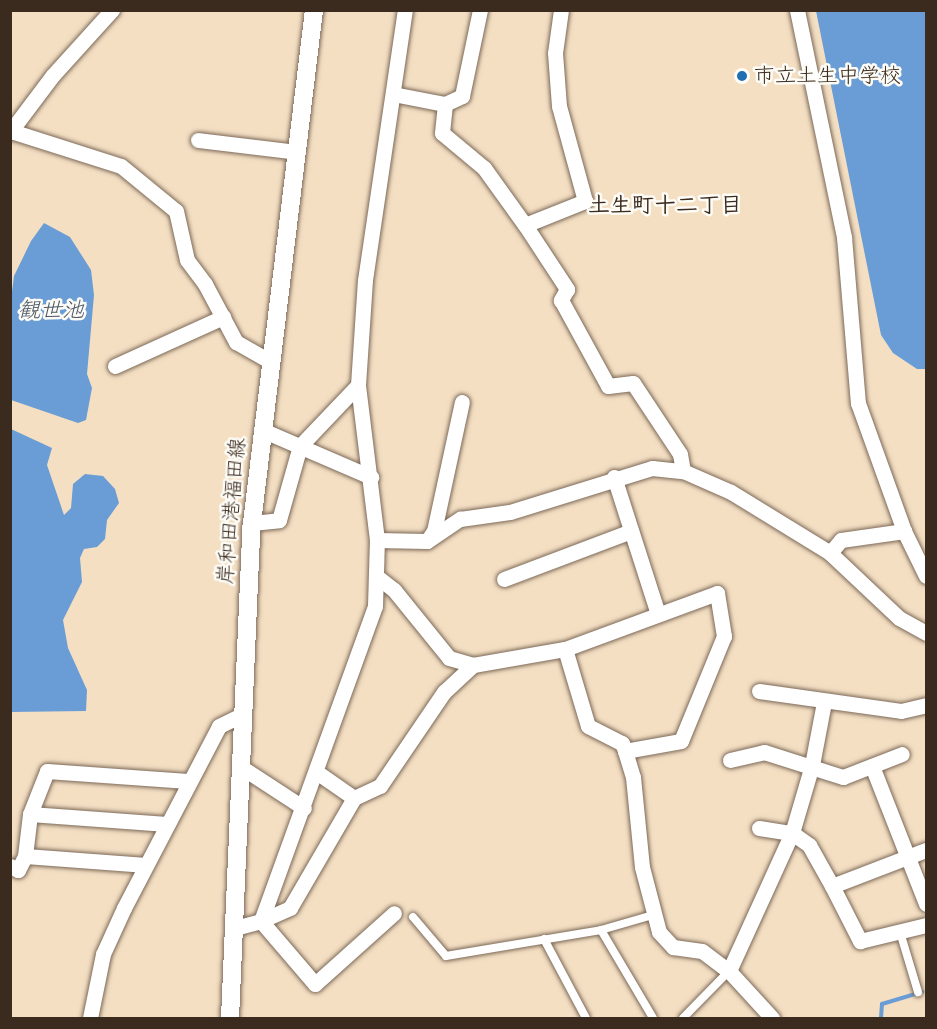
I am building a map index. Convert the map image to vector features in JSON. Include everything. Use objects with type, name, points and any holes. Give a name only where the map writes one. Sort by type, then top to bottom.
[{"type":"street","points":[[112,10],[53,75],[11,132],[121,166],[176,211],[187,260],[236,342],[271,362]]},
{"type":"street","name":"岸和田港福田線","points":[[230,1018],[252,523],[314,10]]},
{"type":"street","points":[[261,921],[286,846],[318,773],[375,606],[376,540],[371,477],[358,385],[365,280],[405,10]]},
{"type":"street","points":[[393,94],[445,104],[462,96],[480,10]]},
{"type":"street","points":[[525,225],[585,201],[559,106],[555,53],[561,10]]},
{"type":"street","points":[[797,10],[844,237],[858,403],[904,531],[924,563]]},
{"type":"street","points":[[445,104],[442,133],[484,168],[525,225],[567,289],[561,300],[608,386],[633,383],[681,454],[683,471]]},
{"type":"street","points":[[208,158],[204,141],[297,152]]},
{"type":"street","points":[[115,366],[223,317]]},
{"type":"street","points":[[252,523],[279,520],[300,446],[358,385]]},
{"type":"street","points":[[427,541],[434,531],[462,402]]},
{"type":"street","points":[[262,430],[371,477]]},
{"type":"street","points":[[376,540],[427,541],[460,519],[510,512],[614,477],[652,468],[683,471],[731,492],[830,554],[899,618],[927,633]]},
{"type":"street","points":[[614,477],[658,614]]},
{"type":"street","points":[[504,579],[631,531]]},
{"type":"street","points":[[830,554],[841,540],[904,531]]},
{"type":"street","points":[[376,576],[394,590],[449,658],[473,665],[565,650],[717,593],[724,636],[681,741],[625,752]]},
{"type":"street","points":[[565,650],[588,726],[622,744],[625,752],[633,777],[642,867],[659,932],[674,947],[702,951],[729,970],[772,1018]]},
{"type":"street","points":[[235,928],[261,921],[290,908],[354,798],[380,786],[444,692],[473,665]]},
{"type":"street","points":[[759,691],[824,702],[901,711],[927,705]]},
{"type":"street","points":[[729,970],[792,833],[812,765],[824,702]]},
{"type":"street","points":[[90,1018],[103,954],[188,781],[219,726],[242,715]]},
{"type":"street","points":[[730,760],[764,752],[812,765],[843,777],[902,754]]},
{"type":"street","points":[[872,766],[910,856],[927,904]]},
{"type":"street","points":[[240,767],[304,808]]},
{"type":"street","points":[[10,866],[18,870],[25,856],[30,814],[47,771],[188,781]]},
{"type":"street","points":[[318,773],[354,798]]},
{"type":"street","points":[[30,814],[167,824]]},
{"type":"street","points":[[759,828],[792,833],[809,845],[860,941],[927,925]]},
{"type":"street","points":[[832,886],[927,850]]},
{"type":"street","points":[[25,856],[146,865]]},
{"type":"street","points":[[261,921],[315,984],[394,914]]},
{"type":"lane","points":[[412,917],[446,956],[601,930],[653,915]]},
{"type":"lane","points":[[601,930],[653,1018]]},
{"type":"lane","points":[[900,932],[918,992]]},
{"type":"lane","points":[[544,939],[586,1018]]},
{"type":"lane","points":[[683,1018],[729,970]]},
{"type":"water","points":[[816,11],[926,11],[926,369],[917,369],[893,353],[881,335]]},
{"type":"water","name":"観世池","points":[[44,223],[70,237],[91,270],[94,295],[87,374],[92,388],[86,420],[78,423],[11,400],[10,307],[14,276],[31,241]]},
{"type":"water","points":[[11,429],[52,448],[47,465],[64,515],[71,508],[73,484],[85,474],[103,476],[115,489],[119,503],[107,520],[105,539],[97,547],[84,549],[80,558],[82,582],[63,620],[68,648],[87,690],[86,711],[11,712]]},
{"type":"waterway","points":[[881,1018],[882,1004],[922,992]]},
{"type":"place","name":"市立土生中学校","points":[[742,76]]},
{"type":"district","name":"土生町十二丁目","points":[[665,206]]}]
